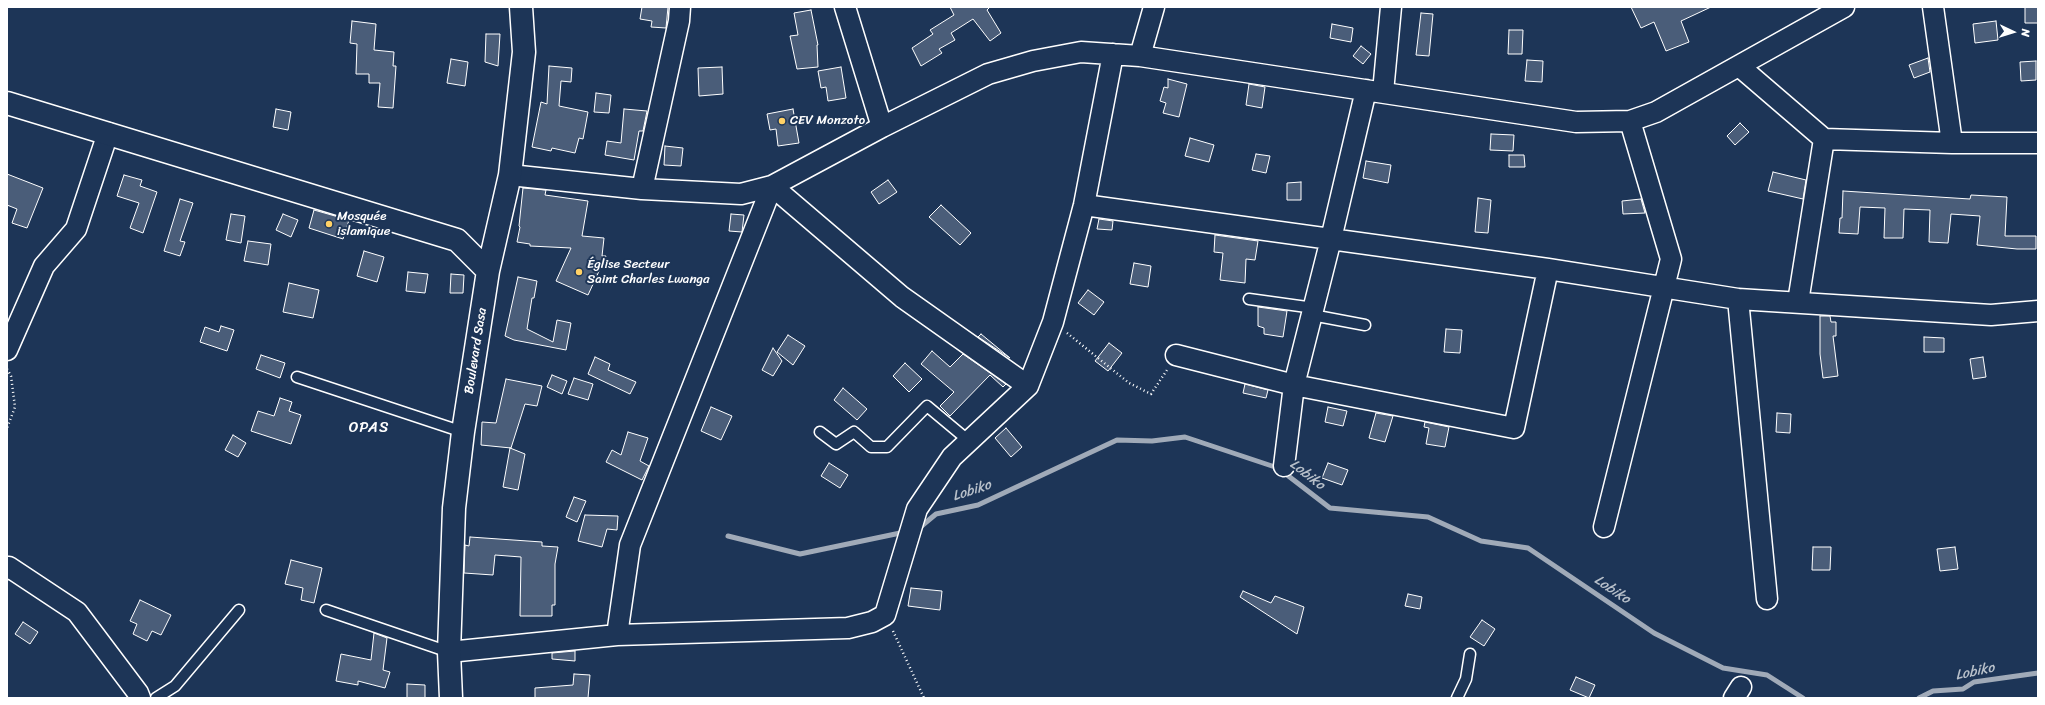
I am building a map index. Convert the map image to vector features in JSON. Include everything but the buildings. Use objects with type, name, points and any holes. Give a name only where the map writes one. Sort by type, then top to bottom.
[{"type":"street","name":"Boulevard Sasa","points":[[451,698],[449,652],[454,508],[463,432],[488,271],[510,175],[524,52],[522,7]]},
{"type":"street","points":[[642,189],[679,21],[680,7]]},
{"type":"street","points":[[845,7],[882,127]]},
{"type":"street","points":[[1140,56],[1154,7]]},
{"type":"street","points":[[1284,466],[1294,385],[1331,239],[1374,91],[1391,7]]},
{"type":"street","points":[[510,175],[642,189],[741,194],[772,186],[882,127],[988,74],[1033,61],[1081,52],[1140,56],[1576,122],[1630,121],[1656,112],[1844,7]]},
{"type":"street","points":[[1933,7],[1952,143]]},
{"type":"street","points":[[449,652],[617,635],[848,628],[872,622],[885,614],[917,509],[952,457],[1028,386],[1053,322],[1084,205],[1113,54]]},
{"type":"street","points":[[1739,66],[1824,139],[1952,143],[2038,143]]},
{"type":"street","points":[[7,103],[457,240],[488,271]]},
{"type":"street","points":[[1604,527],[1671,259],[1630,121]]},
{"type":"street","points":[[7,350],[44,266],[76,229],[108,133]]},
{"type":"street","points":[[1798,302],[1824,139]]},
{"type":"street","points":[[772,186],[902,296],[1028,386]]},
{"type":"street","points":[[617,635],[630,545],[772,186]]},
{"type":"street","points":[[1084,205],[1548,269],[1664,286],[1738,299],[1991,316],[2038,311]]},
{"type":"street","points":[[1176,355],[1294,385],[1514,428],[1548,269]]},
{"type":"street","points":[[1738,299],[1767,599]]},
{"type":"street","points":[[8,567],[77,612],[138,693],[140,698]]},
{"type":"lane","points":[[1249,299],[1313,311],[1365,325]]},
{"type":"lane","points":[[297,377],[463,432]]},
{"type":"lane","points":[[820,432],[836,444],[854,432],[871,447],[887,447],[927,406],[969,441]]},
{"type":"lane","points":[[156,698],[175,686],[239,610]]},
{"type":"lane","points":[[326,610],[449,652]]},
{"type":"lane","points":[[1457,698],[1466,679],[1470,654]]},
{"type":"path","points":[[1053,322],[1129,383],[1152,394],[1176,355]]},
{"type":"path","points":[[7,369],[11,376],[15,407],[7,428]]},
{"type":"path","points":[[885,614],[924,698]]},
{"type":"waterway","name":"Lobiko","points":[[918,529],[936,514],[978,505],[1117,440],[1152,441],[1185,437],[1278,468],[1330,508],[1428,517],[1481,541],[1528,548],[1654,633],[1723,668],[1767,675],[1803,698]]},
{"type":"waterway","name":"Lobiko","points":[[728,536],[800,554],[905,532]]},
{"type":"waterway","name":"Lobiko","points":[[1919,698],[1933,691],[1963,689],[1974,682],[2038,673]]},
{"type":"place","name":"CEV Monzoto","points":[[782,121]]},
{"type":"place","name":"Mosquée islamique","points":[[329,224]]},
{"type":"place","name":"Église Secteur Saint Charles Lwanga","points":[[579,272]]},
{"type":"district","name":"OPAS","points":[[369,428]]}]
